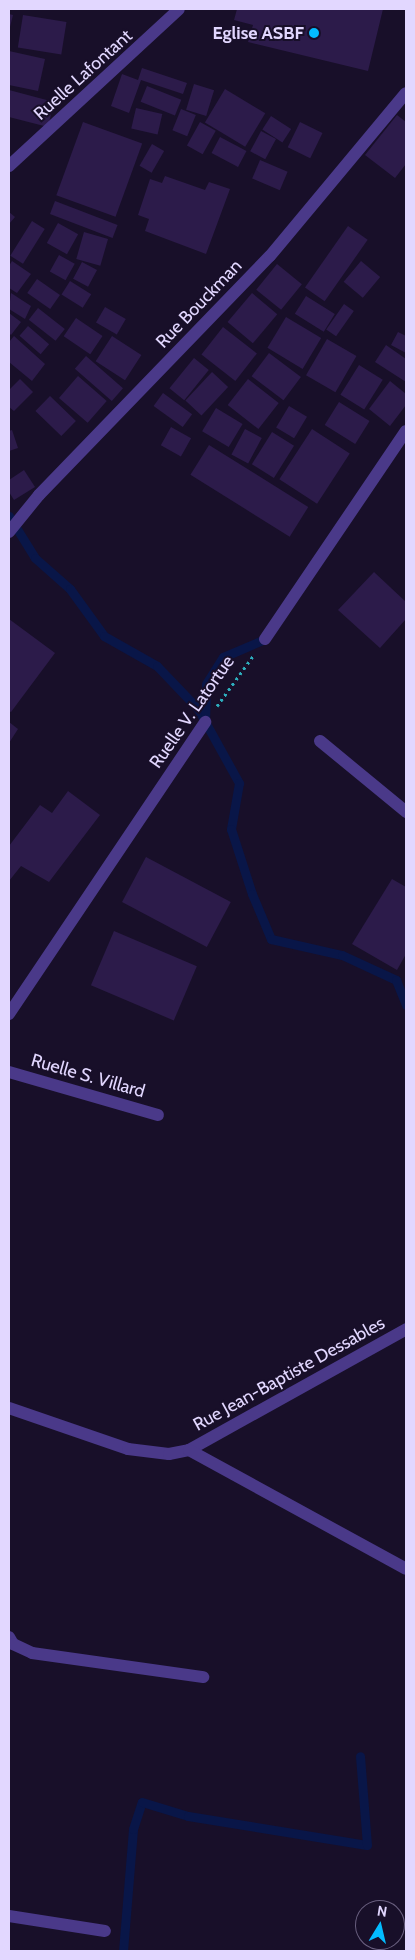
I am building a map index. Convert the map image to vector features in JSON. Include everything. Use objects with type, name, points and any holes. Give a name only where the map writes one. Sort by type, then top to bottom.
[{"type":"street","name":"Ruelle Lafontant","points":[[9,166],[179,9]]},
{"type":"street","name":"Rue Bouckman","points":[[9,532],[39,496],[270,256],[406,93]]},
{"type":"street","points":[[265,639],[406,431]]},
{"type":"street","name":"Ruelle V. Latortue","points":[[9,1014],[205,722]]},
{"type":"street","points":[[320,741],[406,812]]},
{"type":"street","name":"Ruelle S. Villard","points":[[9,1072],[158,1115]]},
{"type":"street","name":"Rue Jean-Baptiste Dessables","points":[[188,1450],[406,1329]]},
{"type":"street","points":[[9,1408],[128,1449],[150,1454],[188,1450],[406,1569]]},
{"type":"street","points":[[9,1637],[13,1644],[32,1653],[203,1677]]},
{"type":"street","points":[[9,1916],[106,1932]]},
{"type":"path","name":"Ruelle V. Latortue","points":[[205,722],[265,639]]},
{"type":"building","name":"Eglise ASBF","points":[[237,9],[383,9],[368,71],[248,42],[253,25],[234,20]]},
{"type":"building","points":[[9,14],[13,15],[9,31]]},
{"type":"building","points":[[23,15],[66,22],[61,54],[18,48]]},
{"type":"building","points":[[9,51],[45,59],[38,91],[9,85]]},
{"type":"building","points":[[142,68],[187,83],[183,94],[141,80],[129,113],[111,106],[122,74],[138,80]]},
{"type":"building","points":[[194,84],[214,90],[206,116],[186,110]]},
{"type":"building","points":[[147,86],[181,100],[175,116],[141,102]]},
{"type":"building","points":[[225,89],[265,113],[245,147],[205,122]]},
{"type":"building","points":[[9,90],[54,102],[48,127],[9,117]]},
{"type":"building","points":[[136,108],[162,114],[158,135],[131,128]]},
{"type":"building","points":[[181,109],[196,115],[187,136],[172,130]]},
{"type":"building","points":[[397,115],[406,122],[406,164],[395,178],[365,155]]},
{"type":"building","points":[[271,116],[291,129],[282,142],[262,129]]},
{"type":"building","points":[[83,122],[142,144],[116,217],[56,195]]},
{"type":"building","points":[[200,122],[216,131],[203,154],[187,146]]},
{"type":"building","points":[[300,122],[322,133],[310,158],[288,147]]},
{"type":"building","points":[[261,131],[276,139],[265,159],[250,151]]},
{"type":"building","points":[[220,137],[246,151],[238,167],[212,153]]},
{"type":"building","points":[[152,144],[164,151],[152,173],[140,166]]},
{"type":"building","points":[[260,160],[288,172],[280,190],[252,178]]},
{"type":"building","points":[[165,176],[205,190],[209,182],[230,189],[206,254],[145,231],[149,219],[138,215],[150,179],[162,183]]},
{"type":"building","points":[[55,201],[118,225],[113,238],[50,214]]},
{"type":"building","points":[[9,212],[15,217],[9,224]]},
{"type":"building","points":[[32,221],[45,229],[23,264],[10,256]]},
{"type":"building","points":[[58,223],[78,234],[67,254],[47,243]]},
{"type":"building","points":[[348,226],[368,240],[325,301],[305,287]]},
{"type":"building","points":[[84,232],[108,239],[100,266],[76,259]]},
{"type":"building","points":[[59,255],[75,264],[66,280],[50,272]]},
{"type":"building","points":[[12,261],[31,274],[17,293],[9,288],[9,266]]},
{"type":"building","points":[[361,261],[380,277],[363,298],[344,282]]},
{"type":"building","points":[[82,262],[97,270],[88,287],[73,279]]},
{"type":"building","points":[[277,264],[302,284],[281,310],[256,290]]},
{"type":"building","points":[[37,279],[60,295],[50,309],[27,293]]},
{"type":"building","points":[[70,281],[91,294],[83,308],[62,295]]},
{"type":"building","points":[[11,293],[31,306],[25,319],[9,309]]},
{"type":"building","points":[[252,293],[277,314],[253,343],[228,322]]},
{"type":"building","points":[[306,296],[335,314],[324,332],[295,314]]},
{"type":"building","points":[[344,304],[354,311],[336,336],[326,329]]},
{"type":"building","points":[[105,307],[126,319],[117,335],[96,323]]},
{"type":"building","points":[[38,308],[65,329],[56,341],[29,320]]},
{"type":"building","points":[[9,313],[21,322],[11,335],[9,333]]},
{"type":"building","points":[[286,317],[321,338],[303,369],[267,348]]},
{"type":"building","points":[[76,318],[103,336],[90,354],[64,336]]},
{"type":"building","points":[[28,326],[49,344],[41,354],[19,336]]},
{"type":"building","points":[[223,327],[257,353],[235,381],[201,355]]},
{"type":"building","points":[[398,332],[406,336],[406,353],[391,345]]},
{"type":"building","points":[[14,336],[45,364],[32,381],[9,362],[9,342]]},
{"type":"building","points":[[112,336],[141,355],[125,380],[96,361]]},
{"type":"building","points":[[327,339],[356,356],[335,392],[306,375]]},
{"type":"building","points":[[386,345],[406,359],[406,382],[375,362]]},
{"type":"building","points":[[269,353],[301,377],[283,400],[252,376]]},
{"type":"building","points":[[86,356],[123,388],[112,401],[75,369]]},
{"type":"building","points":[[194,358],[209,370],[184,400],[169,388]]},
{"type":"building","points":[[359,365],[383,380],[364,410],[340,395]]},
{"type":"building","points":[[212,372],[228,387],[201,416],[185,401]]},
{"type":"building","points":[[78,376],[107,401],[88,423],[59,398]]},
{"type":"building","points":[[20,379],[33,392],[14,411],[9,407],[9,390]]},
{"type":"building","points":[[248,379],[279,403],[258,429],[228,405]]},
{"type":"building","points":[[390,381],[406,394],[406,405],[390,426],[369,409]]},
{"type":"building","points":[[163,393],[192,414],[183,427],[154,406]]},
{"type":"building","points":[[50,396],[76,421],[61,436],[35,411]]},
{"type":"building","points":[[339,402],[370,421],[355,444],[325,425]]},
{"type":"building","points":[[289,406],[307,417],[294,438],[276,427]]},
{"type":"building","points":[[216,408],[243,424],[229,447],[202,431]]},
{"type":"building","points":[[171,427],[191,438],[181,457],[161,445]]},
{"type":"building","points":[[245,429],[262,438],[248,464],[231,455]]},
{"type":"building","points":[[312,429],[350,454],[317,504],[279,479]]},
{"type":"building","points":[[12,430],[18,448],[9,451],[9,431]]},
{"type":"building","points":[[272,432],[294,446],[274,478],[252,464]]},
{"type":"building","points":[[209,445],[308,507],[290,537],[190,475]]},
{"type":"building","points":[[24,470],[35,487],[14,500],[9,492],[9,480]]},
{"type":"building","points":[[374,572],[406,602],[406,619],[380,648],[338,610]]},
{"type":"building","points":[[9,619],[55,653],[11,712],[9,711]]},
{"type":"building","points":[[9,722],[18,729],[9,743]]},
{"type":"building","points":[[68,791],[100,815],[49,882],[21,866],[9,881],[9,846],[40,805],[52,813]]},
{"type":"building","points":[[146,857],[231,902],[207,947],[122,902]]},
{"type":"building","points":[[392,879],[406,887],[406,954],[397,970],[352,944]]},
{"type":"building","points":[[114,931],[197,966],[174,1020],[91,985]]},
{"type":"waterway","points":[[9,516],[35,558],[70,589],[104,636],[157,666],[198,709],[239,783],[231,829],[252,894],[271,939],[342,955],[396,980],[406,1005]]},
{"type":"waterway","points":[[205,721],[206,684],[223,657],[265,639]]},
{"type":"waterway","points":[[123,1951],[133,1829],[142,1802],[188,1816],[367,1845],[360,1756]]},
{"type":"place","name":"Eglise ASBF","points":[[314,33]]}]
